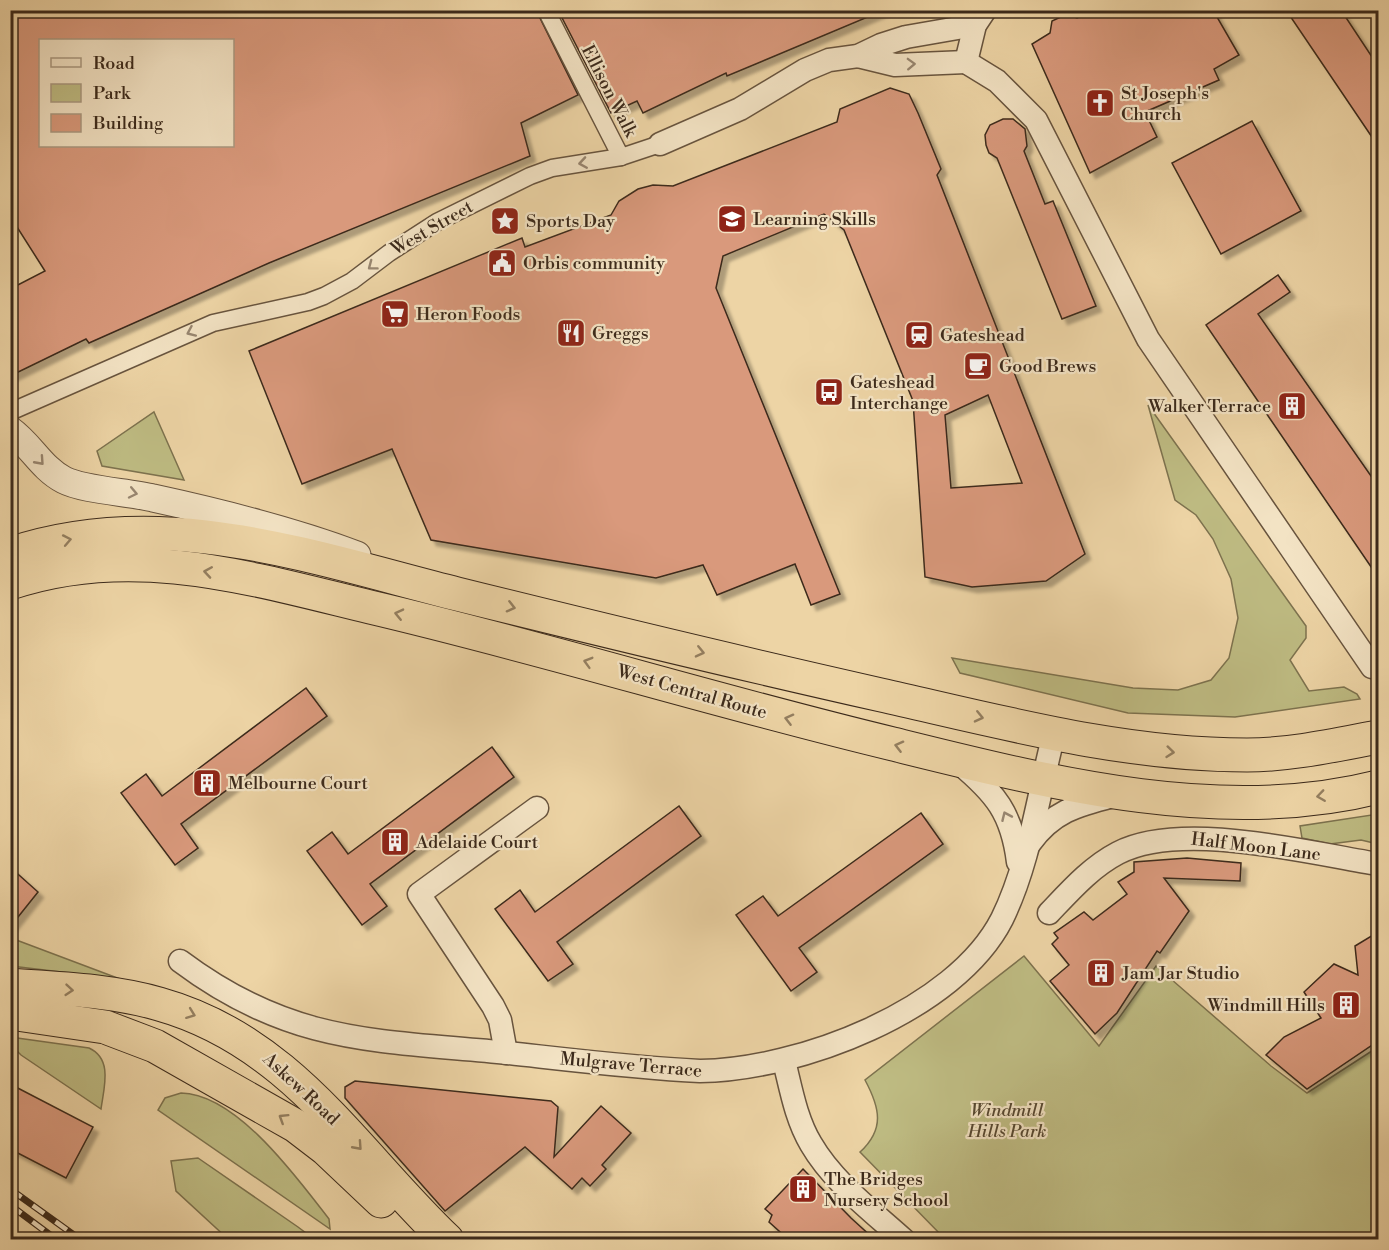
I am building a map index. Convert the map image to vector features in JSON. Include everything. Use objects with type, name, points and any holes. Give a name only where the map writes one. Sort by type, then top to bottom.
[{"type":"highway","name":"West Central Route","points":[[10,554],[82,537],[136,533],[248,541],[318,556],[454,593],[1054,734],[1173,753],[1250,755],[1315,749],[1378,737]]},
{"type":"highway","name":"West Central Route","points":[[10,584],[61,570],[102,565],[156,564],[247,578],[518,644],[745,708],[956,760],[1167,800],[1237,802],[1307,798],[1378,787]]},
{"type":"highway","name":"Askew Road","points":[[10,985],[101,993],[156,1003],[226,1030],[262,1052],[300,1085],[447,1239]]},
{"type":"highway","name":"Askew Road","points":[[10,1012],[105,1027],[129,1034],[173,1055],[296,1126],[326,1149],[421,1239]]},
{"type":"street","name":"Ellison Walk","points":[[546,10],[621,157]]},
{"type":"street","name":"West Street","points":[[10,412],[213,323],[324,296],[352,281],[389,253],[437,222],[530,176],[552,168],[621,157],[660,144],[740,109],[805,70],[829,60],[858,56],[906,37],[980,18]]},
{"type":"street","points":[[980,18],[966,62],[997,81],[1036,120],[1148,339],[1372,667]]},
{"type":"street","name":"West Street","points":[[858,56],[895,64],[966,62]]},
{"type":"street","points":[[10,430],[22,439],[47,468],[75,485],[157,498],[316,540],[454,593]]},
{"type":"street","name":"Mulgrave Terrace","points":[[180,961],[261,1011],[315,1030],[391,1044],[700,1071],[724,1071],[784,1061],[851,1036],[920,1002],[941,989],[963,970],[993,934],[1010,900],[1019,872],[1054,734]]},
{"type":"street","name":"Mulgrave Terrace","points":[[956,760],[982,782],[1002,807],[1013,831],[1019,872]]},
{"type":"street","name":"Mulgrave Terrace","points":[[1025,849],[1044,824],[1064,810],[1121,793]]},
{"type":"street","points":[[506,1053],[504,1034],[493,1006],[419,894],[537,808]]},
{"type":"street","name":"Half Moon Lane","points":[[1049,913],[1082,879],[1118,853],[1149,842],[1180,838],[1212,839],[1378,864]]},
{"type":"street","points":[[784,1061],[798,1114],[810,1143],[857,1198],[904,1239]]},
{"type":"green space","points":[[1148,405],[1306,626],[1306,638],[1290,660],[1309,691],[1344,687],[1357,694],[1360,699],[1235,717],[1128,713],[960,673],[952,658],[1133,688],[1178,690],[1211,680],[1229,658],[1238,618],[1231,579],[1213,539],[1196,515],[1175,500]]},
{"type":"green space","points":[[154,412],[184,480],[102,466],[97,451]]},
{"type":"green space","points":[[1378,814],[1378,844],[1361,840],[1330,844],[1302,838],[1300,826]]},
{"type":"green space","points":[[11,938],[120,979],[11,966]]},
{"type":"green space","name":"Windmill Hills Park","points":[[1024,956],[1099,1046],[1156,966],[1271,1066],[1307,1093],[1378,1047],[1378,1239],[945,1239],[860,1152],[873,1135],[878,1118],[874,1100],[865,1080]]},
{"type":"green space","points":[[10,1037],[89,1048],[97,1053],[104,1066],[105,1074],[101,1109],[21,1055],[11,1045]]},
{"type":"green space","points":[[181,1093],[202,1097],[223,1107],[244,1122],[283,1161],[300,1182],[329,1219],[330,1229],[158,1110],[165,1098]]},
{"type":"green space","points":[[198,1158],[314,1239],[228,1239],[176,1191],[171,1161]]},
{"type":"building","points":[[10,10],[536,10],[578,95],[521,123],[530,156],[269,263],[89,343],[86,339],[10,376],[10,289],[45,271],[10,216]]},
{"type":"building","points":[[558,10],[882,11],[727,76],[726,73],[643,113],[637,101],[611,113]]},
{"type":"building","name":"St Joseph's Church","points":[[1094,10],[1213,10],[1239,55],[1214,69],[1219,80],[1145,112],[1157,137],[1090,173],[1032,44],[1050,33],[1052,21],[1067,14],[1077,18]]},
{"type":"building","points":[[1286,10],[1341,10],[1378,66],[1378,146]]},
{"type":"building","points":[[890,88],[909,94],[941,169],[937,175],[1085,554],[1046,581],[972,587],[925,577],[913,401],[844,230],[824,214],[723,256],[716,288],[840,594],[811,605],[795,564],[717,595],[703,565],[656,578],[431,540],[392,449],[302,484],[249,351],[522,238],[525,247],[611,215],[619,201],[638,189],[653,185],[673,186],[837,122],[840,109]],"holes":[[[988,395],[1022,483],[951,488],[945,415]]]},
{"type":"building","points":[[1003,119],[1013,119],[1025,129],[1027,146],[1024,151],[1045,204],[1053,201],[1096,306],[1062,319],[997,158],[989,153],[986,145],[985,135],[990,125]]},
{"type":"building","points":[[1252,121],[1301,211],[1221,254],[1172,163]]},
{"type":"building","name":"Walker Terrace","points":[[1278,275],[1290,292],[1258,314],[1378,486],[1378,577],[1206,325]]},
{"type":"building","name":"Melbourne Court","points":[[306,688],[327,716],[181,824],[198,848],[175,865],[121,793],[146,774],[162,796]]},
{"type":"building","name":"Adelaide Court","points":[[492,747],[514,777],[370,884],[387,906],[362,925],[307,851],[332,832],[348,854]]},
{"type":"building","points":[[679,806],[701,836],[557,942],[573,964],[548,981],[495,909],[520,890],[535,912]]},
{"type":"building","points":[[921,813],[943,844],[799,948],[817,972],[791,991],[736,915],[763,896],[778,916]]},
{"type":"building","points":[[1187,858],[1241,863],[1240,881],[1164,878],[1189,911],[1160,953],[1157,951],[1117,1013],[1095,1034],[1050,981],[1069,965],[1052,944],[1058,938],[1054,933],[1084,912],[1093,920],[1127,894],[1118,882],[1134,872],[1134,862]]},
{"type":"building","points":[[10,867],[38,892],[10,927]]},
{"type":"building","name":"Windmill Hills","points":[[1378,932],[1378,1041],[1307,1089],[1266,1055],[1284,1037],[1321,1018],[1304,992],[1334,964],[1358,975],[1355,946]]},
{"type":"building","points":[[355,1081],[551,1101],[558,1107],[554,1157],[601,1106],[631,1133],[602,1165],[606,1169],[590,1186],[582,1178],[572,1189],[525,1147],[445,1211],[345,1098],[345,1087]]},
{"type":"building","points":[[10,1084],[93,1127],[66,1178],[10,1149]]},
{"type":"building","name":"The Bridges Nursery School","points":[[803,1169],[874,1239],[788,1239],[769,1222],[772,1215],[765,1209]]},
{"type":"railway","points":[[10,1189],[81,1240]]},
{"type":"railway","points":[[10,1205],[57,1240]]},
{"type":"place","name":"St Joseph's Church","points":[[1100,103]]},
{"type":"place","name":"Learning Skills","points":[[732,219]]},
{"type":"place","name":"Sports Day","points":[[505,221]]},
{"type":"place","name":"Orbis community","points":[[502,263]]},
{"type":"place","name":"Heron Foods","points":[[395,314]]},
{"type":"place","name":"Greggs","points":[[571,333]]},
{"type":"place","name":"Gateshead","points":[[919,335]]},
{"type":"place","name":"Good Brews","points":[[978,366]]},
{"type":"place","name":"Gateshead Interchange","points":[[829,392]]},
{"type":"place","name":"Walker Terrace","points":[[1292,406]]},
{"type":"place","name":"Melbourne Court","points":[[207,783]]},
{"type":"place","name":"Adelaide Court","points":[[395,842]]},
{"type":"place","name":"Jam Jar Studio","points":[[1101,973]]},
{"type":"place","name":"Windmill Hills","points":[[1346,1005]]},
{"type":"place","name":"The Bridges Nursery School","points":[[803,1189]]}]
